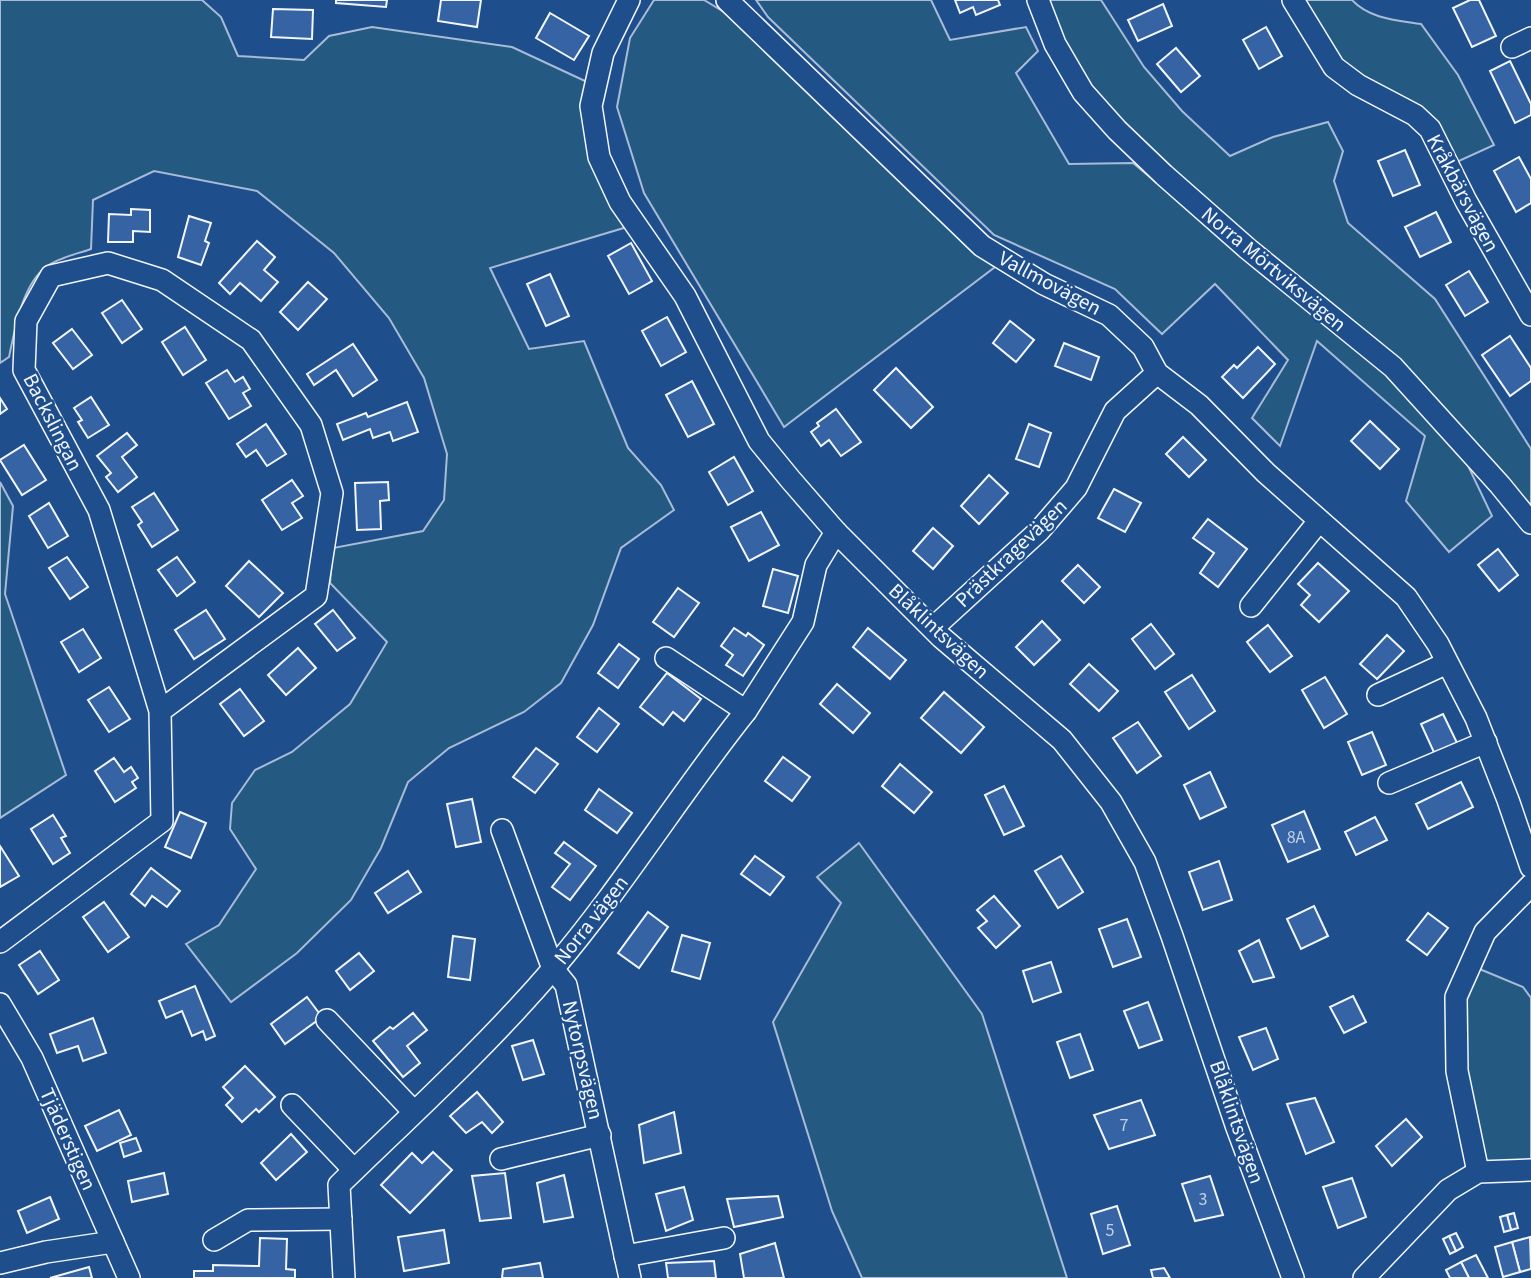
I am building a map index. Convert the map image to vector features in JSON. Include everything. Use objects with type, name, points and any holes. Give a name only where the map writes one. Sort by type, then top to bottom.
[{"type":"street","name":"Vallmovägen","points":[[727,0],[982,246],[1044,284],[1110,315],[1143,346],[1157,373],[1199,405],[1266,473],[1406,597],[1447,663],[1476,718],[1531,867]]},
{"type":"street","name":"Norra Mörtviksvägen","points":[[1038,0],[1055,44],[1083,92],[1117,130],[1248,249],[1393,367],[1531,523]]},
{"type":"street","name":"Kråkbärsvägen","points":[[1293,0],[1334,67],[1357,85],[1415,115],[1430,129],[1466,201],[1531,315]]},
{"type":"street","name":"Blåklintsvägen","points":[[622,3],[603,53],[591,106],[599,157],[620,202],[685,296],[759,441],[836,532],[933,628],[1062,740],[1111,802],[1145,862],[1177,948],[1236,1125],[1293,1278]]},
{"type":"street","name":"Backslingan","points":[[0,942],[162,821],[160,711],[99,510],[24,370],[26,321],[51,276],[108,263],[162,280],[251,340],[311,425],[332,493],[316,596],[160,711]]},
{"type":"street","name":"Prästkragevägen","points":[[933,628],[1039,531],[1076,488],[1115,411],[1157,373]]},
{"type":"street","points":[[1251,606],[1319,521]]},
{"type":"street","name":"Norra vägen","points":[[344,1278],[339,1185],[475,1054],[553,969],[628,872],[703,765],[746,710],[803,622],[816,565],[836,532]]},
{"type":"street","points":[[666,658],[746,710]]},
{"type":"street","points":[[1378,695],[1447,663]]},
{"type":"street","points":[[1389,783],[1486,742]]},
{"type":"street","name":"Nytorpsvägen","points":[[502,830],[553,969],[566,985],[630,1278]]},
{"type":"street","points":[[1478,1171],[1457,1071],[1456,997],[1485,932],[1531,885]]},
{"type":"street","name":"Tjäderstigen","points":[[0,1004],[33,1058],[129,1278]]},
{"type":"street","points":[[327,1020],[414,1112]]},
{"type":"street","points":[[292,1105],[354,1170]]},
{"type":"street","name":"Nytorpsvägen","points":[[501,1159],[600,1135]]},
{"type":"street","points":[[1364,1278],[1448,1190],[1478,1171],[1531,1170]]},
{"type":"street","points":[[214,1240],[248,1220],[341,1219]]},
{"type":"street","points":[[625,1256],[724,1238]]},
{"type":"street","points":[[0,1263],[46,1252],[113,1242]]},
{"type":"shaded area","points":[[0,0],[202,0],[221,17],[238,56],[304,60],[329,36],[372,27],[512,47],[585,81],[586,106],[627,227],[490,268],[529,349],[584,341],[628,448],[661,485],[674,510],[621,548],[593,625],[561,683],[524,712],[449,748],[408,782],[381,848],[351,900],[297,953],[231,1002],[186,944],[219,925],[256,869],[230,829],[232,803],[255,770],[292,752],[350,704],[387,642],[330,583],[333,548],[423,531],[444,500],[447,454],[424,378],[389,318],[334,253],[257,191],[154,171],[93,200],[91,249],[56,261],[38,275],[25,296],[9,357],[0,363]]},
{"type":"shaded area","points":[[654,0],[704,0],[734,18],[973,252],[995,267],[784,427],[644,193],[617,107],[630,38]]},
{"type":"shaded area","points":[[756,0],[931,0],[950,40],[1026,27],[1038,51],[1016,73],[1069,164],[1133,163],[1388,375],[1462,453],[1492,516],[1449,552],[1406,501],[1425,436],[1317,341],[1280,446],[1252,418],[1288,360],[1215,284],[1162,334],[1115,289],[994,235],[768,17]]},
{"type":"shaded area","points":[[1038,0],[1101,0],[1144,67],[1182,111],[1230,156],[1273,137],[1328,122],[1343,151],[1334,181],[1348,223],[1435,299],[1531,449],[1531,523],[1393,367],[1117,130]]},
{"type":"shaded area","points":[[1293,0],[1352,0],[1375,15],[1421,24],[1458,75],[1494,145],[1448,166],[1430,129],[1358,85]]},
{"type":"shaded area","points":[[0,482],[13,506],[5,594],[66,775],[0,818]]},
{"type":"shaded area","points":[[859,843],[982,1014],[1067,1278],[862,1278],[832,1211],[773,1022],[841,903],[817,877]]},
{"type":"shaded area","points":[[1470,965],[1523,987],[1531,998],[1531,1170],[1478,1172],[1457,1071]]},
{"type":"building","points":[[336,0],[387,0],[386,7],[336,3]]},
{"type":"building","points":[[441,0],[481,0],[477,27],[438,21]]},
{"type":"building","points":[[955,0],[998,0],[1000,5],[976,15],[973,7],[960,13]]},
{"type":"building","points":[[1470,0],[1479,0],[1496,36],[1472,47],[1453,8]]},
{"type":"building","points":[[1163,4],[1172,26],[1138,41],[1128,20]]},
{"type":"building","points":[[273,9],[313,10],[312,39],[271,37]]},
{"type":"building","points":[[550,13],[589,36],[574,60],[536,38]]},
{"type":"building","points":[[1266,27],[1282,56],[1259,69],[1243,40]]},
{"type":"building","points":[[1176,48],[1200,76],[1181,92],[1157,64]]},
{"type":"building","points":[[1510,61],[1531,104],[1531,115],[1515,123],[1490,71]]},
{"type":"building","points":[[1405,150],[1420,185],[1393,196],[1378,161]]},
{"type":"building","points":[[1519,157],[1531,179],[1531,203],[1516,212],[1494,171]]},
{"type":"building","points":[[131,209],[150,210],[150,232],[133,231],[133,242],[108,242],[109,214],[131,215]]},
{"type":"building","points":[[1436,212],[1451,242],[1420,257],[1405,227]]},
{"type":"building","points":[[189,216],[211,223],[205,241],[209,243],[201,265],[178,257]]},
{"type":"building","points":[[257,241],[275,257],[264,270],[278,282],[261,301],[240,283],[230,294],[219,283]]},
{"type":"building","points":[[631,243],[652,281],[629,294],[608,256]]},
{"type":"building","points":[[1469,271],[1488,302],[1465,316],[1446,285]]},
{"type":"building","points":[[550,274],[569,316],[546,326],[527,284]]},
{"type":"building","points":[[308,282],[327,299],[298,330],[280,312]]},
{"type":"building","points":[[122,300],[142,329],[122,343],[102,313]]},
{"type":"building","points":[[667,317],[686,352],[661,366],[642,331]]},
{"type":"building","points":[[1010,321],[1034,340],[1016,362],[993,343]]},
{"type":"building","points":[[185,327],[206,360],[183,375],[162,342]]},
{"type":"building","points":[[72,329],[92,355],[73,369],[53,343]]},
{"type":"building","points":[[1510,336],[1531,368],[1531,381],[1510,396],[1482,355]]},
{"type":"building","points":[[1064,343],[1099,357],[1091,380],[1055,366]]},
{"type":"building","points":[[353,344],[377,380],[353,396],[336,370],[314,385],[307,374]]},
{"type":"building","points":[[1258,347],[1275,364],[1243,398],[1222,377],[1234,365],[1237,368]]},
{"type":"building","points":[[896,368],[933,407],[911,428],[874,390]]},
{"type":"building","points":[[227,370],[235,382],[243,377],[250,389],[243,393],[251,406],[229,419],[206,383]]},
{"type":"building","points":[[692,381],[714,424],[688,437],[666,395]]},
{"type":"building","points":[[91,397],[109,425],[88,438],[78,422],[82,420],[74,408]]},
{"type":"building","points":[[0,398],[7,409],[0,414]]},
{"type":"building","points":[[407,402],[418,432],[393,441],[390,432],[373,438],[370,429],[343,440],[337,424],[366,413],[368,417]]},
{"type":"building","points":[[836,409],[861,442],[841,456],[829,440],[821,446],[811,432],[819,426],[817,423]]},
{"type":"building","points":[[1370,421],[1399,449],[1380,469],[1351,441]]},
{"type":"building","points":[[266,424],[286,454],[267,466],[256,450],[246,457],[237,444]]},
{"type":"building","points":[[1029,424],[1051,433],[1039,467],[1016,459]]},
{"type":"building","points":[[127,433],[137,445],[122,457],[137,477],[118,492],[106,477],[111,473],[97,456]]},
{"type":"building","points":[[1183,437],[1206,460],[1189,477],[1166,454]]},
{"type":"building","points":[[24,445],[46,480],[22,495],[0,460]]},
{"type":"building","points":[[734,457],[753,491],[728,505],[709,472]]},
{"type":"building","points":[[989,475],[1008,493],[979,524],[961,506]]},
{"type":"building","points":[[292,480],[303,496],[292,503],[302,518],[282,530],[262,500]]},
{"type":"building","points":[[388,482],[389,500],[380,501],[381,529],[357,530],[355,483]]},
{"type":"building","points":[[1114,489],[1141,503],[1125,532],[1098,518]]},
{"type":"building","points":[[154,493],[178,530],[152,547],[138,525],[142,522],[132,507]]},
{"type":"building","points":[[49,503],[68,536],[48,548],[29,516]]},
{"type":"building","points":[[761,512],[779,545],[749,561],[731,527]]},
{"type":"building","points":[[1208,519],[1247,549],[1218,587],[1200,573],[1214,553],[1193,538]]},
{"type":"building","points":[[933,528],[953,546],[933,569],[913,551]]},
{"type":"building","points":[[1498,549],[1518,575],[1499,591],[1478,565]]},
{"type":"building","points":[[67,557],[88,587],[70,599],[49,568]]},
{"type":"building","points":[[177,557],[195,582],[177,596],[158,570]]},
{"type":"building","points":[[249,561],[283,593],[259,617],[226,586]]},
{"type":"building","points":[[1318,563],[1349,591],[1319,622],[1301,605],[1310,595],[1298,584]]},
{"type":"building","points":[[1078,565],[1100,587],[1084,603],[1062,581]]},
{"type":"building","points":[[773,569],[798,576],[788,613],[763,606]]},
{"type":"building","points":[[678,588],[699,603],[674,637],[653,622]]},
{"type":"building","points":[[206,610],[225,639],[194,659],[175,630]]},
{"type":"building","points":[[333,610],[355,638],[337,651],[315,624]]},
{"type":"building","points":[[1042,621],[1060,640],[1034,665],[1016,647]]},
{"type":"building","points":[[1151,624],[1174,654],[1155,669],[1132,639]]},
{"type":"building","points":[[1268,625],[1292,656],[1270,672],[1247,642]]},
{"type":"building","points":[[734,628],[746,636],[748,633],[764,645],[743,676],[726,665],[733,655],[721,646]]},
{"type":"building","points":[[868,628],[906,660],[890,679],[853,647]]},
{"type":"building","points":[[83,629],[101,658],[79,672],[61,642]]},
{"type":"building","points":[[1387,635],[1404,651],[1377,679],[1360,664]]},
{"type":"building","points":[[619,644],[639,659],[618,688],[598,673]]},
{"type":"building","points":[[298,648],[316,668],[286,695],[268,675]]},
{"type":"building","points":[[1089,664],[1118,691],[1099,711],[1070,684]]},
{"type":"building","points":[[667,673],[701,699],[684,721],[673,712],[663,725],[640,707]]},
{"type":"building","points":[[1192,675],[1215,711],[1189,729],[1165,692]]},
{"type":"building","points":[[1325,677],[1347,714],[1324,728],[1302,690]]},
{"type":"building","points":[[837,684],[870,713],[853,733],[820,704]]},
{"type":"building","points":[[109,687],[130,719],[109,732],[88,700]]},
{"type":"building","points":[[240,689],[264,721],[244,736],[220,704]]},
{"type":"building","points":[[944,692],[984,727],[961,753],[921,718]]},
{"type":"building","points":[[599,708],[619,724],[597,752],[577,737]]},
{"type":"building","points":[[1443,714],[1460,749],[1437,759],[1421,724]]},
{"type":"building","points":[[1138,722],[1161,756],[1137,773],[1113,738]]},
{"type":"building","points":[[1372,732],[1386,765],[1362,775],[1348,742]]},
{"type":"building","points":[[536,748],[558,764],[535,793],[513,777]]},
{"type":"building","points":[[783,757],[810,777],[792,801],[765,781]]},
{"type":"building","points":[[114,758],[124,772],[131,767],[138,778],[132,782],[136,788],[115,802],[95,771]]},
{"type":"building","points":[[900,764],[932,792],[914,813],[882,786]]},
{"type":"building","points":[[1210,772],[1226,807],[1200,819],[1184,785]]},
{"type":"building","points":[[1461,782],[1473,807],[1428,829],[1416,804]]},
{"type":"building","points":[[1004,786],[1024,826],[1004,835],[985,795]]},
{"type":"building","points":[[599,789],[632,813],[617,833],[585,810]]},
{"type":"building","points":[[472,799],[481,842],[456,847],[447,804]]},
{"type":"building","points":[[1304,811],[1320,849],[1288,862],[1272,825]]},
{"type":"building","points":[[180,812],[206,823],[191,858],[165,847]]},
{"type":"building","points":[[53,815],[66,836],[61,838],[70,853],[53,864],[31,829]]},
{"type":"building","points":[[1375,817],[1387,840],[1356,855],[1345,832]]},
{"type":"building","points":[[564,842],[596,866],[570,900],[552,887],[570,864],[555,853]]},
{"type":"building","points":[[0,846],[19,876],[0,887]]},
{"type":"building","points":[[755,856],[784,877],[770,895],[741,874]]},
{"type":"building","points":[[1061,856],[1083,892],[1058,908],[1035,871]]},
{"type":"building","points":[[1219,861],[1232,900],[1203,910],[1189,872]]},
{"type":"building","points":[[151,868],[180,891],[167,907],[152,896],[145,906],[131,894]]},
{"type":"building","points":[[408,871],[421,892],[388,913],[375,893]]},
{"type":"building","points":[[994,896],[1020,926],[996,948],[978,928],[987,921],[977,910]]},
{"type":"building","points":[[104,902],[129,937],[108,952],[83,917]]},
{"type":"building","points":[[1314,906],[1328,936],[1301,949],[1287,919]]},
{"type":"building","points":[[648,912],[668,927],[639,968],[618,953]]},
{"type":"building","points":[[1428,913],[1448,928],[1427,955],[1407,940]]},
{"type":"building","points":[[1127,919],[1141,957],[1113,967],[1099,929]]},
{"type":"building","points":[[682,935],[710,943],[700,979],[672,971]]},
{"type":"building","points":[[453,936],[475,939],[470,980],[448,977]]},
{"type":"building","points":[[1259,940],[1274,977],[1253,982],[1239,951]]},
{"type":"building","points":[[40,951],[59,980],[38,994],[19,965]]},
{"type":"building","points":[[359,953],[374,971],[350,990],[336,971]]},
{"type":"building","points":[[1051,962],[1061,992],[1033,1002],[1023,971]]},
{"type":"building","points":[[195,986],[215,1036],[206,1040],[203,1031],[192,1036],[182,1011],[166,1018],[159,1001]]},
{"type":"building","points":[[1353,996],[1366,1022],[1344,1033],[1330,1007]]},
{"type":"building","points":[[307,997],[322,1017],[285,1044],[271,1024]]},
{"type":"building","points":[[1148,1002],[1162,1040],[1139,1048],[1124,1011]]},
{"type":"building","points":[[413,1013],[427,1030],[407,1046],[420,1063],[403,1077],[373,1041]]},
{"type":"building","points":[[93,1018],[106,1053],[83,1061],[78,1046],[57,1053],[50,1034]]},
{"type":"building","points":[[1266,1028],[1278,1059],[1253,1070],[1239,1037]]},
{"type":"building","points":[[1080,1034],[1093,1070],[1070,1078],[1057,1042]]},
{"type":"building","points":[[533,1040],[544,1074],[523,1080],[512,1046]]},
{"type":"building","points":[[245,1066],[275,1097],[259,1112],[256,1109],[242,1122],[226,1105],[233,1098],[223,1087]]},
{"type":"building","points":[[477,1092],[503,1122],[492,1133],[482,1122],[466,1133],[450,1116]]},
{"type":"building","points":[[1315,1098],[1334,1142],[1306,1154],[1287,1104]]},
{"type":"building","points":[[1141,1100],[1155,1135],[1109,1149],[1094,1115]]},
{"type":"building","points":[[119,1110],[131,1135],[97,1151],[85,1126]]},
{"type":"building","points":[[674,1112],[681,1153],[644,1163],[639,1125]]},
{"type":"building","points":[[1406,1119],[1422,1137],[1392,1166],[1376,1146]]},
{"type":"building","points":[[291,1134],[307,1152],[276,1180],[261,1163]]},
{"type":"building","points":[[136,1138],[141,1151],[124,1157],[120,1143]]},
{"type":"building","points":[[433,1152],[452,1170],[410,1213],[381,1185],[412,1153],[422,1163]]},
{"type":"building","points":[[164,1173],[168,1194],[132,1202],[128,1181]]},
{"type":"building","points":[[505,1173],[511,1218],[480,1221],[472,1176]]},
{"type":"building","points":[[564,1175],[573,1217],[544,1222],[537,1183]]},
{"type":"building","points":[[1210,1176],[1223,1215],[1195,1221],[1182,1184]]},
{"type":"building","points":[[1352,1178],[1366,1217],[1338,1228],[1323,1187]]},
{"type":"building","points":[[684,1187],[693,1220],[666,1231],[656,1194]]},
{"type":"building","points":[[778,1196],[783,1217],[734,1227],[727,1199]]},
{"type":"building","points":[[50,1197],[59,1219],[27,1233],[18,1211]]},
{"type":"building","points":[[1117,1206],[1130,1245],[1103,1254],[1091,1214]]},
{"type":"building","points":[[1514,1213],[1518,1228],[1511,1230],[1507,1215]]},
{"type":"building","points":[[1507,1215],[1511,1230],[1504,1232],[1500,1217]]},
{"type":"building","points":[[444,1230],[449,1263],[404,1271],[398,1237]]},
{"type":"building","points":[[1456,1233],[1463,1247],[1456,1251],[1449,1236]]},
{"type":"building","points":[[1449,1236],[1456,1251],[1450,1254],[1443,1239]]},
{"type":"building","points":[[1530,1237],[1531,1269],[1520,1272],[1512,1242]]},
{"type":"building","points":[[260,1238],[287,1239],[286,1269],[295,1270],[295,1278],[194,1278],[194,1271],[213,1271],[213,1265],[259,1266]]},
{"type":"building","points":[[1512,1242],[1520,1272],[1503,1277],[1495,1247]]},
{"type":"building","points":[[775,1243],[784,1278],[744,1278],[740,1254]]},
{"type":"building","points":[[1476,1255],[1488,1278],[1469,1278],[1461,1262]]},
{"type":"building","points":[[714,1261],[716,1278],[668,1278],[666,1263]]},
{"type":"building","points":[[1461,1262],[1469,1278],[1450,1278],[1446,1270]]},
{"type":"building","points":[[540,1263],[543,1278],[502,1278],[503,1269]]},
{"type":"building","points":[[89,1267],[92,1278],[50,1278]]},
{"type":"building","points":[[1164,1268],[1170,1278],[1153,1278],[1151,1270]]}]
